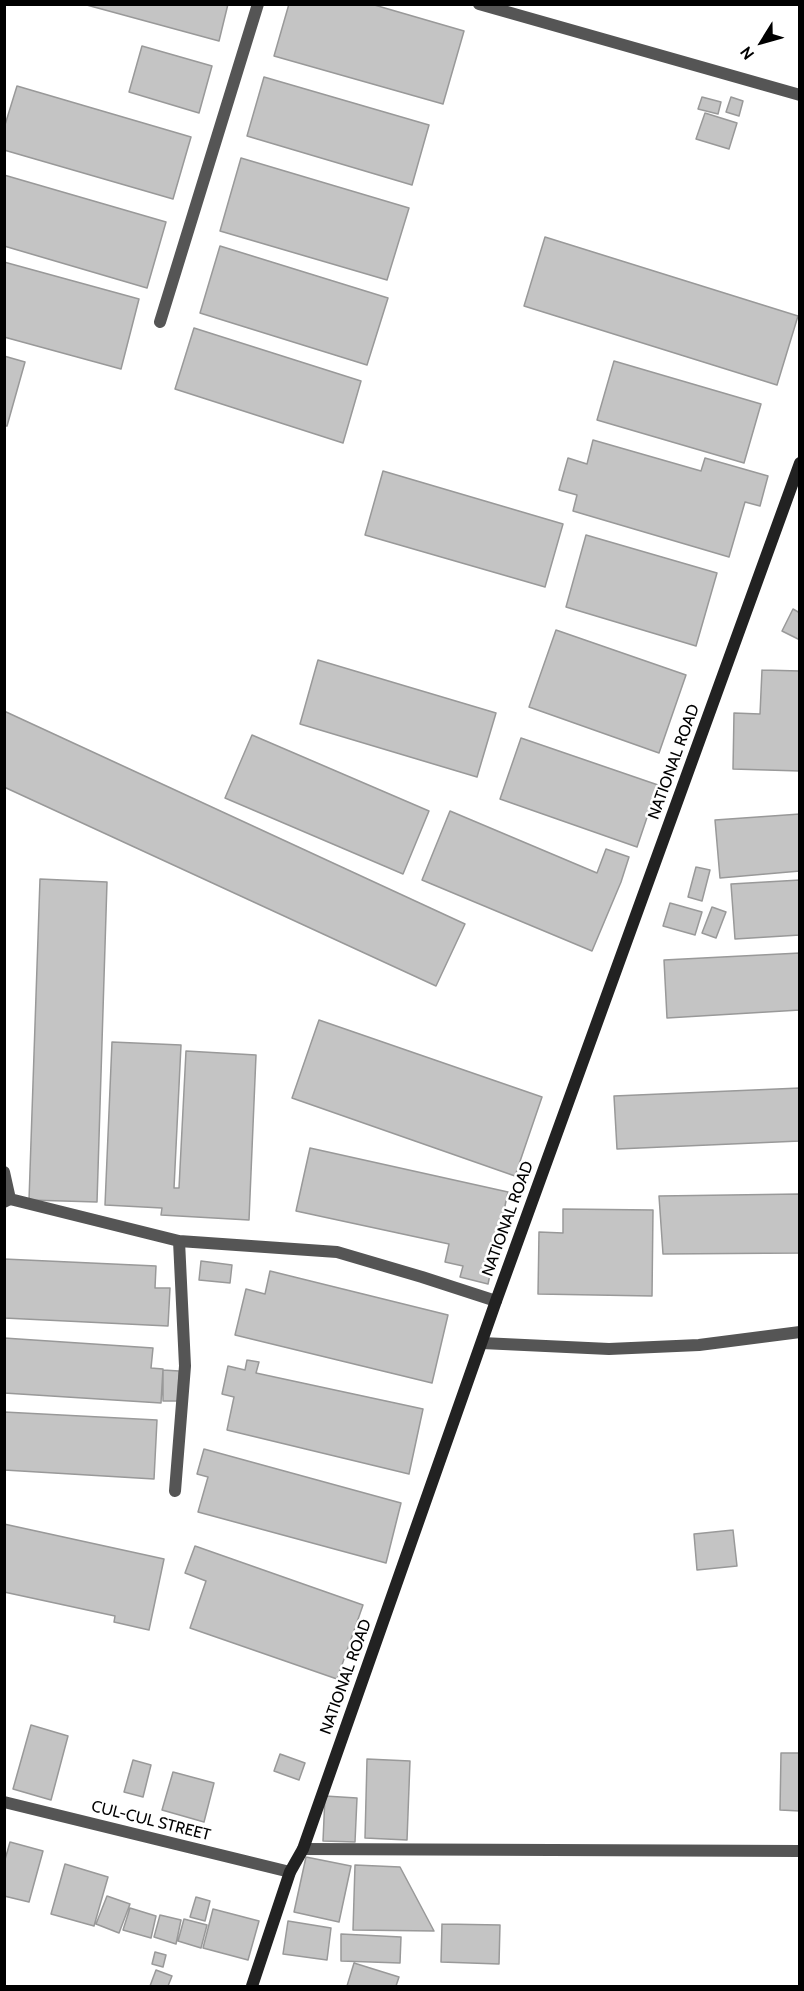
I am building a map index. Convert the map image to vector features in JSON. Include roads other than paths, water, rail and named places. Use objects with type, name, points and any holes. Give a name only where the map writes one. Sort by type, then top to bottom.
[{"type":"main road","name":"NATIONAL ROAD","points":[[252,1986],[290,1872],[303,1849],[496,1301],[800,463]]},
{"type":"street","points":[[160,322],[258,4]]},
{"type":"street","points":[[479,4],[800,95]]},
{"type":"street","points":[[4,1172],[7,1201],[179,1241],[337,1252],[496,1301]]},
{"type":"street","points":[[175,1491],[185,1366],[179,1241]]},
{"type":"street","points":[[482,1343],[609,1349],[699,1345],[800,1332]]},
{"type":"street","name":"CUL-CUL STREET","points":[[4,1802],[290,1872]]},
{"type":"street","points":[[303,1849],[800,1851]]}]
